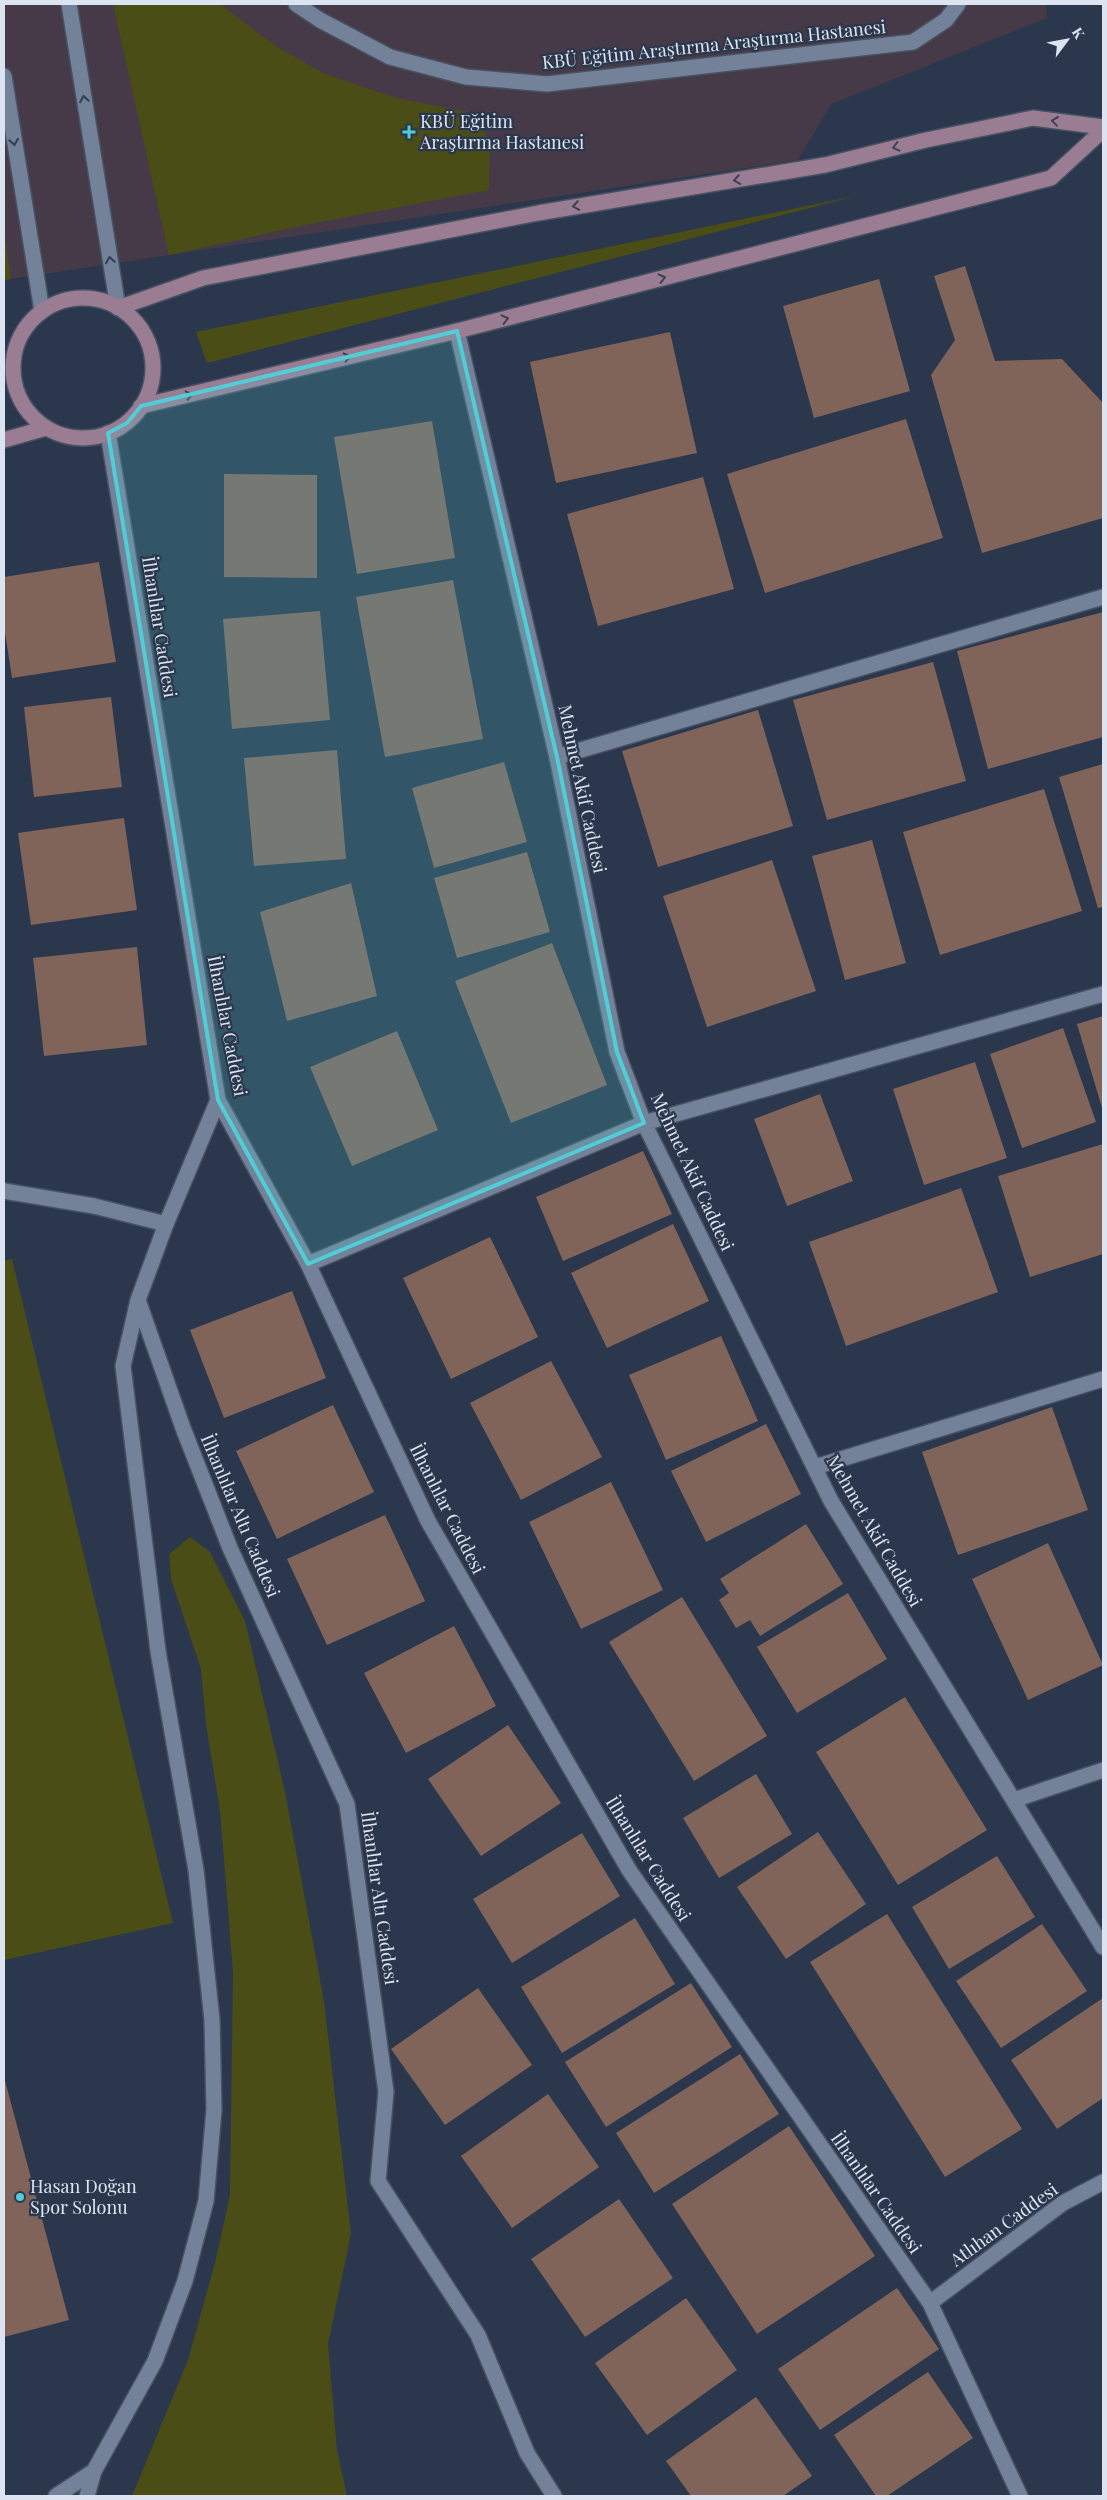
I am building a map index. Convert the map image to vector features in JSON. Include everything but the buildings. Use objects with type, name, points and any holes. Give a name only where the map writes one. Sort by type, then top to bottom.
[{"type":"street","points":[[69,4],[118,308]]},
{"type":"street","name":"KBÜ Eğitim Araştırma Araştırma Hastanesi","points":[[296,4],[320,20],[390,57],[466,77],[548,84],[913,42],[946,20],[958,4]]},
{"type":"street","points":[[4,76],[42,311]]},
{"type":"street","points":[[118,308],[203,278],[538,212],[825,165],[926,140],[1033,118],[1103,128]]},
{"type":"street","points":[[141,406],[457,331],[1051,178],[1103,128]]},
{"type":"street","points":[[80,298],[99,300],[118,308],[136,322],[148,342],[153,363],[151,386],[141,406],[127,423],[108,433],[87,439],[66,436],[46,428],[31,415],[20,399],[14,380],[11,342],[42,311],[60,302],[80,298]]},
{"type":"street","name":"Mehmet Akif Caddesi","points":[[457,331],[557,757],[617,1052],[644,1122],[836,1509],[1103,1947]]},
{"type":"street","points":[[4,440],[46,428]]},
{"type":"street","name":"İlhanlılar Caddesi","points":[[108,433],[218,1100],[308,1264],[428,1521],[629,1870],[930,2303],[1014,2492]]},
{"type":"street","points":[[557,757],[1103,597]]},
{"type":"street","points":[[308,1264],[644,1122],[1103,994]]},
{"type":"street","points":[[87,2496],[94,2471],[155,2361],[185,2281],[206,2201],[214,2110],[212,2020],[196,1870],[158,1651],[123,1366],[138,1300],[166,1224],[218,1100]]},
{"type":"street","points":[[4,1191],[94,1206],[166,1224]]},
{"type":"street","name":"İlhanlılar Altı Caddesi","points":[[138,1300],[183,1428],[230,1548],[347,1804],[386,2092],[378,2181],[478,2336],[527,2453],[554,2496]]},
{"type":"street","points":[[815,1467],[1103,1379]]},
{"type":"street","points":[[1014,1800],[1103,1770]]},
{"type":"street","name":"Atlıhan Caddesi","points":[[930,2303],[1063,2203],[1103,2182]]},
{"type":"street","points":[[56,2496],[94,2471]]},
{"type":"highlighted area","points":[[457,331],[557,757],[617,1052],[644,1123],[308,1264],[218,1100],[108,433],[127,423],[141,406]]},
{"type":"shaded area","name":"KBÜ Eğitim Araştırma Hastanesi","points":[[4,4],[1046,4],[1047,18],[831,104],[798,160],[4,280]]},
{"type":"green space","points":[[113,4],[220,4],[277,47],[325,74],[396,98],[466,112],[490,140],[489,190],[315,223],[169,255]]},
{"type":"green space","points":[[860,195],[207,363],[196,332]]},
{"type":"green space","points":[[4,232],[11,279],[4,280]]},
{"type":"green space","points":[[12,1259],[173,1923],[4,1960],[4,1261]]},
{"type":"green space","points":[[190,1537],[210,1552],[245,1621],[285,1792],[324,2001],[351,2234],[328,2344],[337,2450],[347,2496],[132,2496],[188,2360],[215,2263],[230,2195],[233,1972],[220,1810],[206,1725],[201,1669],[171,1579],[169,1554]]},
{"type":"place","name":"KBÜ Eğitim Araştırma Hastanesi","points":[[409,132]]},
{"type":"place","name":"Hasan Doğan Spor Solonu","points":[[20,2197]]}]
